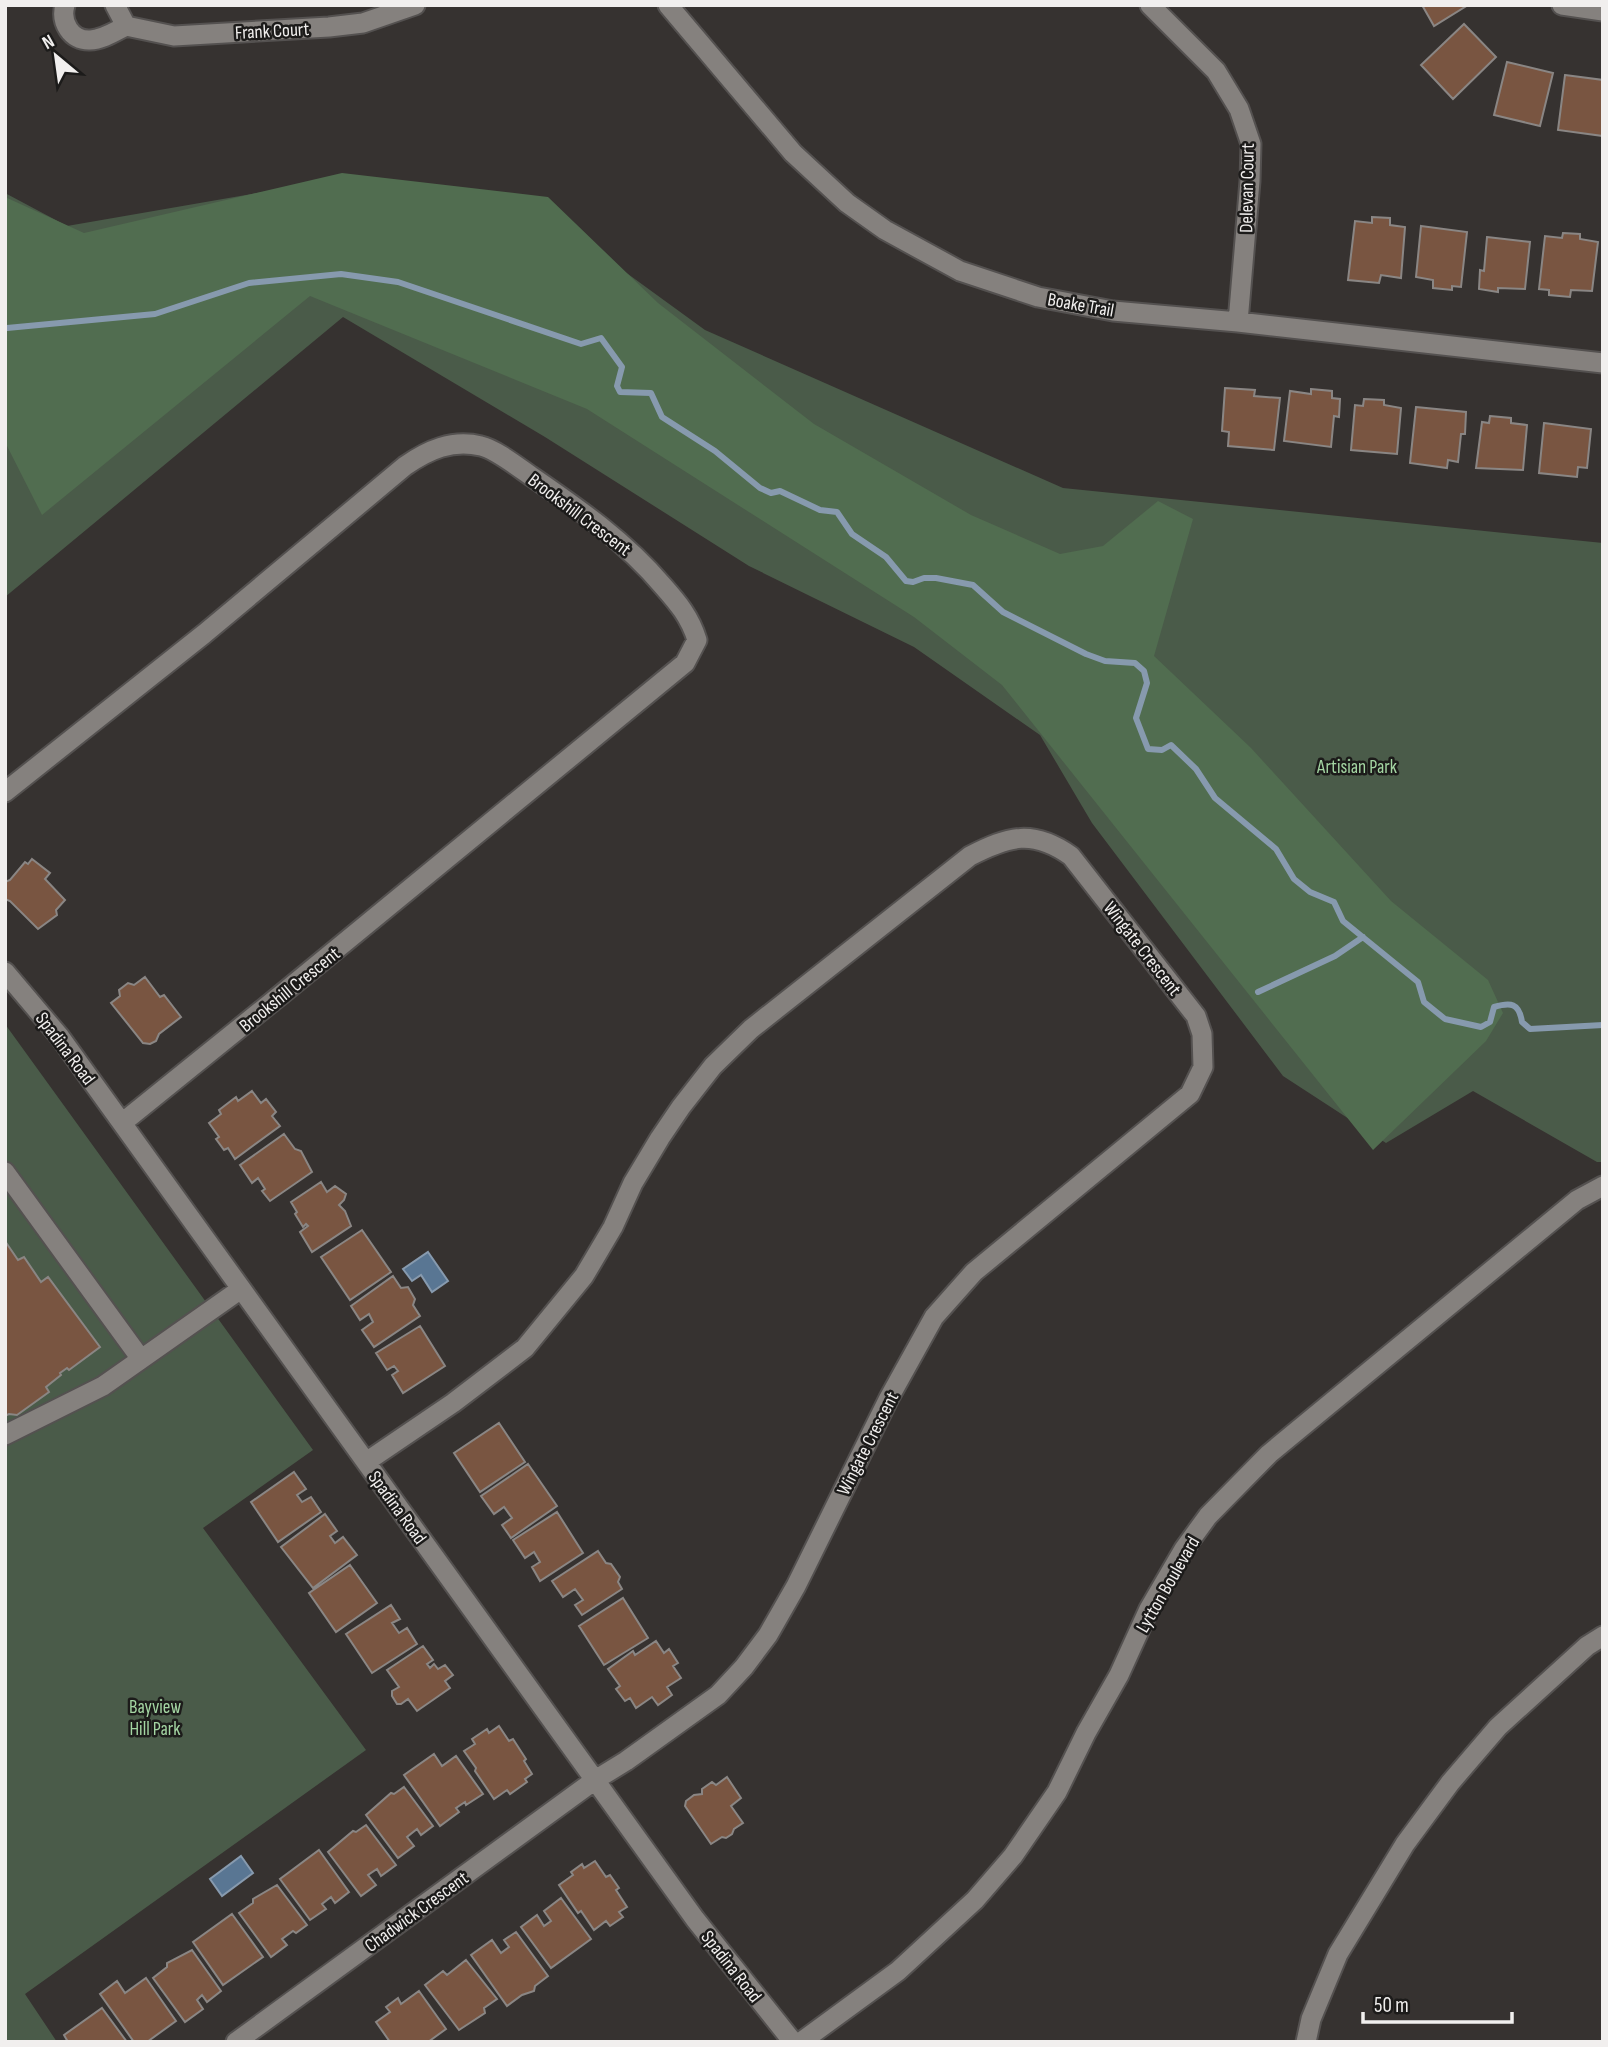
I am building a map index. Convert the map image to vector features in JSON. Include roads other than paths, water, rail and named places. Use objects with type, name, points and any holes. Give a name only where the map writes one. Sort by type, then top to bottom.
[{"type":"street","points":[[65,5],[64,20],[67,27],[80,39],[96,39],[126,26],[115,5]]},
{"type":"street","name":"Frank Court","points":[[126,26],[174,36],[329,27],[363,23],[415,5]]},
{"type":"street","name":"Boake Trail","points":[[668,5],[793,153],[846,203],[884,230],[960,271],[1038,297],[1113,311],[1238,322],[1603,363]]},
{"type":"street","name":"Delevan Court","points":[[1150,5],[1216,71],[1239,109],[1251,144],[1238,322]]},
{"type":"street","points":[[1562,5],[1603,11]]},
{"type":"street","name":"Brookshill Crescent","points":[[5,792],[204,634],[405,466],[425,452],[445,445],[482,446],[585,513],[641,561],[685,612],[692,625],[696,640],[685,663],[122,1123]]},
{"type":"street","name":"Wingate Crescent","points":[[366,1462],[453,1403],[525,1348],[584,1276],[660,1138],[713,1066],[751,1029],[970,856],[999,841],[1024,838],[1055,845],[1071,856],[1196,1016],[1202,1034],[1203,1067],[1190,1094],[974,1272],[934,1317],[889,1398],[796,1586],[768,1635],[744,1667],[718,1695],[595,1780]]},
{"type":"street","name":"Spadina Road","points":[[5,972],[60,1037],[695,1919],[793,2042]]},
{"type":"street","points":[[5,1172],[141,1359]]},
{"type":"street","name":"Lytton Boulevard","points":[[801,2042],[898,1971],[975,1900],[1013,1856],[1057,1792],[1119,1675],[1149,1609],[1184,1549],[1208,1516],[1269,1454],[1577,1200],[1603,1186]]},
{"type":"street","points":[[5,1435],[103,1386],[241,1289]]},
{"type":"street","points":[[1306,2042],[1311,2019],[1338,1954],[1405,1844],[1450,1783],[1498,1727],[1587,1646],[1603,1636]]},
{"type":"street","name":"Chadwick Crescent","points":[[236,2042],[595,1780]]},
{"type":"water","points":[[428,1252],[448,1281],[432,1292],[421,1275],[412,1281],[403,1269]]},
{"type":"water","points":[[241,1856],[253,1873],[222,1896],[210,1879]]},
{"type":"waterway","points":[[7,328],[155,314],[249,283],[341,274],[398,282],[581,344],[601,338],[622,367],[617,386],[620,392],[651,393],[662,417],[715,451],[760,488],[771,493],[780,491],[820,510],[837,512],[852,534],[886,557],[906,581],[936,578],[973,585],[1003,612],[1086,654],[1105,661],[1135,663],[1144,671],[1147,683],[1136,718],[1148,749],[1162,750],[1171,745],[1196,769],[1215,798],[1276,849],[1294,879],[1310,892],[1334,902],[1343,921],[1418,982],[1424,1002],[1445,1019],[1481,1027],[1490,1022],[1494,1007],[1510,1005],[1519,1011],[1522,1022],[1530,1029],[1603,1025]]},
{"type":"waterway","points":[[1258,992],[1335,956],[1363,937]]},
{"type":"park label","name":"Artisian Park","points":[[1357,766]]},
{"type":"park label","name":"Bayview Hill Park","points":[[155,1717]]}]
